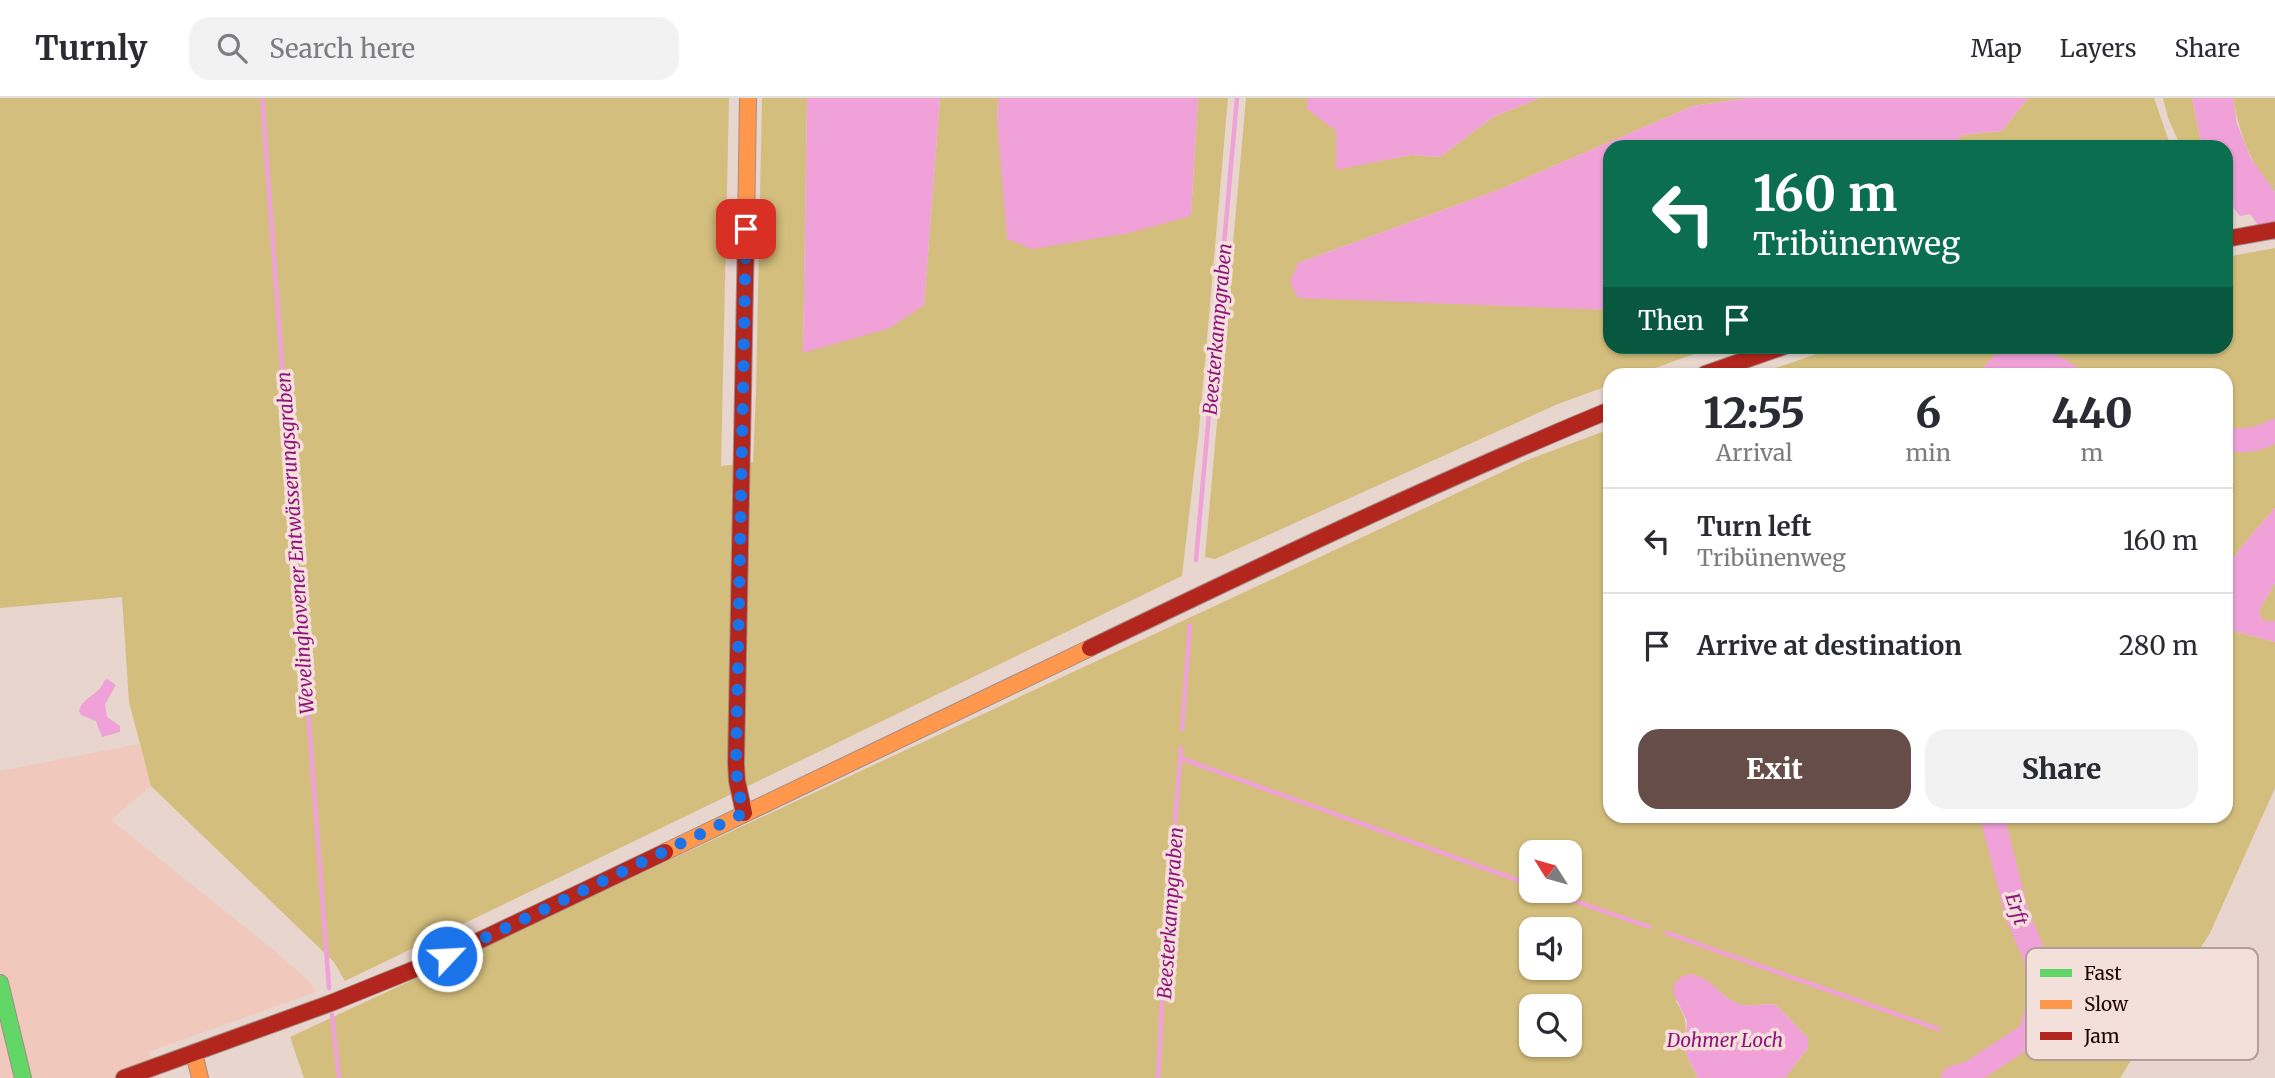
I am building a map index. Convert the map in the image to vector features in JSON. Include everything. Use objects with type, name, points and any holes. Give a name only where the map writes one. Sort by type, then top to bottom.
[{"type":"street","points":[[744,813],[736,764],[748,98]]},
{"type":"street","points":[[2233,237],[2275,230]]},
{"type":"street","points":[[1722,368],[1762,354]]},
{"type":"street","points":[[124,1078],[331,1003],[425,965],[1408,497],[1603,413]]},
{"type":"street","points":[[0,984],[23,1078]]},
{"type":"street","points":[[194,1053],[200,1078]]},
{"type":"shaded area","points":[[0,98],[729,98],[721,466],[753,462],[762,98],[807,98],[803,352],[924,305],[940,98],[998,98],[997,122],[1191,216],[1198,98],[1228,98],[1199,430],[1182,576],[345,981],[334,962],[151,786],[129,702],[122,597],[0,608]]},
{"type":"shaded area","points":[[1246,98],[1307,98],[1307,109],[1336,130],[1336,169],[1411,155],[1440,157],[1493,117],[1540,98],[1749,98],[1693,106],[1614,140],[1603,140],[1603,145],[1498,190],[1298,263],[1516,305],[1603,310],[1603,354],[1694,354],[1655,368],[1603,368],[1603,388],[1558,404],[1215,559],[1205,557]]},
{"type":"shaded area","points":[[2028,98],[2154,98],[2169,140],[1958,140],[1962,135],[2002,131]]},
{"type":"shaded area","points":[[2163,98],[2192,98],[2201,140],[2178,140]]},
{"type":"shaded area","points":[[2233,98],[2275,98],[2275,192],[2259,171],[2247,148]]},
{"type":"shaded area","points":[[2275,248],[2275,508],[2233,558],[2233,368],[1776,368],[1817,354],[2233,354],[2233,256]]},
{"type":"shaded area","points":[[1603,432],[1603,823],[2233,823],[2233,631],[2275,642],[2275,788],[2210,933],[2201,948],[2026,948],[2026,1060],[2131,1060],[2120,1078],[1785,1078],[1808,1048],[1808,1038],[1776,1005],[1746,1006],[1736,1003],[1695,975],[1676,1001],[1685,1018],[1686,1054],[1698,1078],[304,1078],[290,1037],[1530,459]]},
{"type":"shaded area","points":[[2275,583],[2275,621],[2262,621],[2259,611]]},
{"type":"shaded area","points":[[139,744],[151,786],[111,820],[276,952],[309,981],[316,992],[148,1052],[159,1078],[0,1078],[0,771]]},
{"type":"water","points":[[807,98],[940,98],[924,305],[890,328],[803,353]]},
{"type":"water","points":[[998,98],[1198,98],[1191,216],[1129,233],[1032,249],[1007,239],[997,122]]},
{"type":"water","points":[[1307,98],[1540,98],[1493,117],[1440,157],[1411,155],[1336,170],[1336,131],[1307,109]]},
{"type":"water","points":[[1749,98],[2028,98],[2002,131],[1962,135],[1958,140],[1614,140],[1693,106]]},
{"type":"water","points":[[2192,98],[2233,98],[2237,124],[2251,158],[2275,192],[2275,209],[2240,216],[2233,207],[2233,140],[2201,140]]},
{"type":"water","points":[[1603,145],[1603,310],[1298,298],[1290,282],[1298,263],[1498,190]]},
{"type":"water","points":[[2275,508],[2275,583],[2259,611],[2263,621],[2275,621],[2275,642],[2233,631],[2233,558]]},
{"type":"water","points":[[107,679],[116,685],[105,704],[107,717],[120,726],[120,732],[102,737],[96,721],[81,715],[79,711],[84,702],[99,690]]},
{"type":"water","name":"Dohmer Loch","points":[[1689,974],[1703,978],[1737,1003],[1776,1005],[1808,1038],[1808,1048],[1785,1078],[1698,1078],[1687,1057],[1687,1021],[1673,992],[1678,980]]},
{"type":"waterway","name":"Wevelinghovener Entwässerungsgraben","points":[[262,98],[329,988]]},
{"type":"waterway","name":"Beesterkampgraben","points":[[1196,560],[1237,98]]},
{"type":"waterway","name":"Erft","points":[[2233,171],[2275,228]]},
{"type":"waterway","name":"Erft","points":[[1999,368],[2011,359],[2019,357],[2028,357],[2054,368]]},
{"type":"waterway","name":"Erft","points":[[2233,440],[2251,440],[2275,431]]},
{"type":"waterway","name":"Beesterkampgraben","points":[[1182,729],[1190,625]]},
{"type":"waterway","name":"Beesterkampgraben","points":[[1158,1078],[1166,933],[1181,748]]},
{"type":"waterway","points":[[1180,758],[1519,881]]},
{"type":"waterway","name":"Erft","points":[[1994,823],[2017,914],[2031,948]]},
{"type":"waterway","points":[[1580,903],[1649,927]]},
{"type":"waterway","points":[[1667,933],[1938,1029]]},
{"type":"waterway","name":"Wevelinghovener Entwässerungsgraben","points":[[332,1015],[339,1078]]},
{"type":"waterway","name":"Erft","points":[[1953,1078],[1970,1073],[2026,1037]]},
{"type":"traffic: fast","points":[[0,983],[23,1078]]},
{"type":"traffic: slow","points":[[746,232],[748,98]]},
{"type":"traffic: slow","points":[[665,852],[1090,648]]},
{"type":"traffic: slow","points":[[194,1053],[200,1078]]},
{"type":"traffic: jam","points":[[2233,238],[2275,230]]},
{"type":"traffic: jam","points":[[744,813],[736,763],[746,232]]},
{"type":"traffic: jam","points":[[1722,368],[1762,354]]},
{"type":"traffic: jam","points":[[1090,648],[1284,555],[1603,413]]},
{"type":"traffic: jam","points":[[124,1078],[331,1003],[447,956],[665,852]]},
{"type":"route","points":[[447,956],[744,813],[736,764],[746,229]]}]
